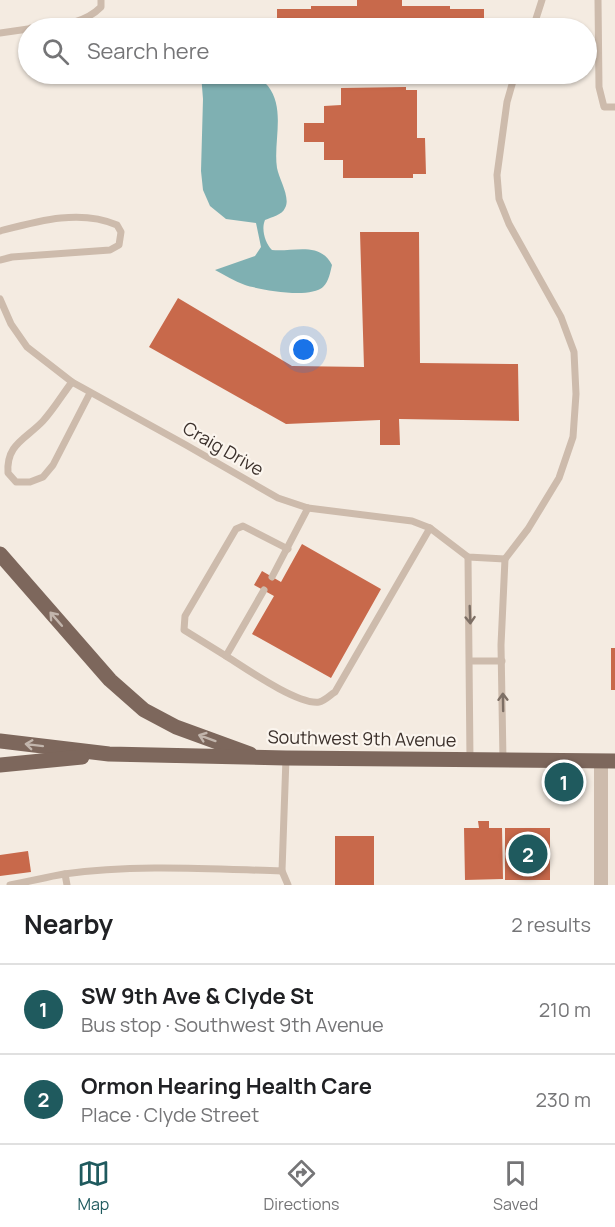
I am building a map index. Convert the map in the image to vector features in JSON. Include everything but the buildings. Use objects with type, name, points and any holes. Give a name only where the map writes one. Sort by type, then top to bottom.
[{"type":"main road","points":[[0,554],[110,680],[144,710],[176,727],[262,758]]},
{"type":"main road","name":"Southwest 9th Avenue","points":[[0,741],[109,754],[262,758],[608,761]]},
{"type":"main road","name":"Southwest 9th Avenue","points":[[0,765],[109,754]]},
{"type":"street","points":[[601,885],[608,761]]},
{"type":"lane","points":[[87,18],[101,7],[101,0]]},
{"type":"lane","points":[[536,18],[542,0]]},
{"type":"lane","points":[[598,0],[599,87],[604,107],[615,107]]},
{"type":"lane","points":[[0,33],[18,31]]},
{"type":"lane","points":[[503,760],[502,661],[505,559],[528,529],[559,478],[573,437],[576,394],[574,352],[561,317],[509,224],[499,199],[497,175],[507,102],[512,84]]},
{"type":"lane","points":[[0,231],[78,216],[104,219],[117,225],[121,232],[119,245],[110,250],[12,257],[0,260]]},
{"type":"lane","name":"Craig Drive","points":[[0,299],[27,347],[72,382],[278,498],[308,508],[412,521],[430,528],[468,557]]},
{"type":"lane","points":[[72,382],[43,421],[13,448],[7,462],[8,473],[16,482],[30,482],[43,477],[53,465],[90,393]]},
{"type":"lane","points":[[272,577],[308,508]]},
{"type":"lane","points":[[288,549],[243,526],[236,529],[185,616],[184,630],[305,702],[321,702],[335,692],[430,528]]},
{"type":"lane","points":[[470,760],[468,557],[505,559]]},
{"type":"lane","points":[[226,656],[264,590]]},
{"type":"lane","points":[[470,661],[502,661]]},
{"type":"lane","points":[[286,758],[282,871],[288,885]]},
{"type":"lane","points":[[10,885],[65,874],[150,869],[282,871]]},
{"type":"lane","points":[[65,874],[67,885]]},
{"type":"water","points":[[202,84],[266,84],[268,86],[278,115],[277,168],[287,199],[282,212],[265,220],[264,236],[272,250],[314,250],[327,258],[332,265],[329,277],[323,287],[317,291],[297,293],[252,287],[215,270],[255,256],[261,247],[256,223],[226,219],[210,206],[203,190],[201,171]]},
{"type":"place","name":"SW 9th Ave & Clyde St","points":[[564,782]]},
{"type":"place","name":"Ormon Hearing Health Care","points":[[528,854]]}]
